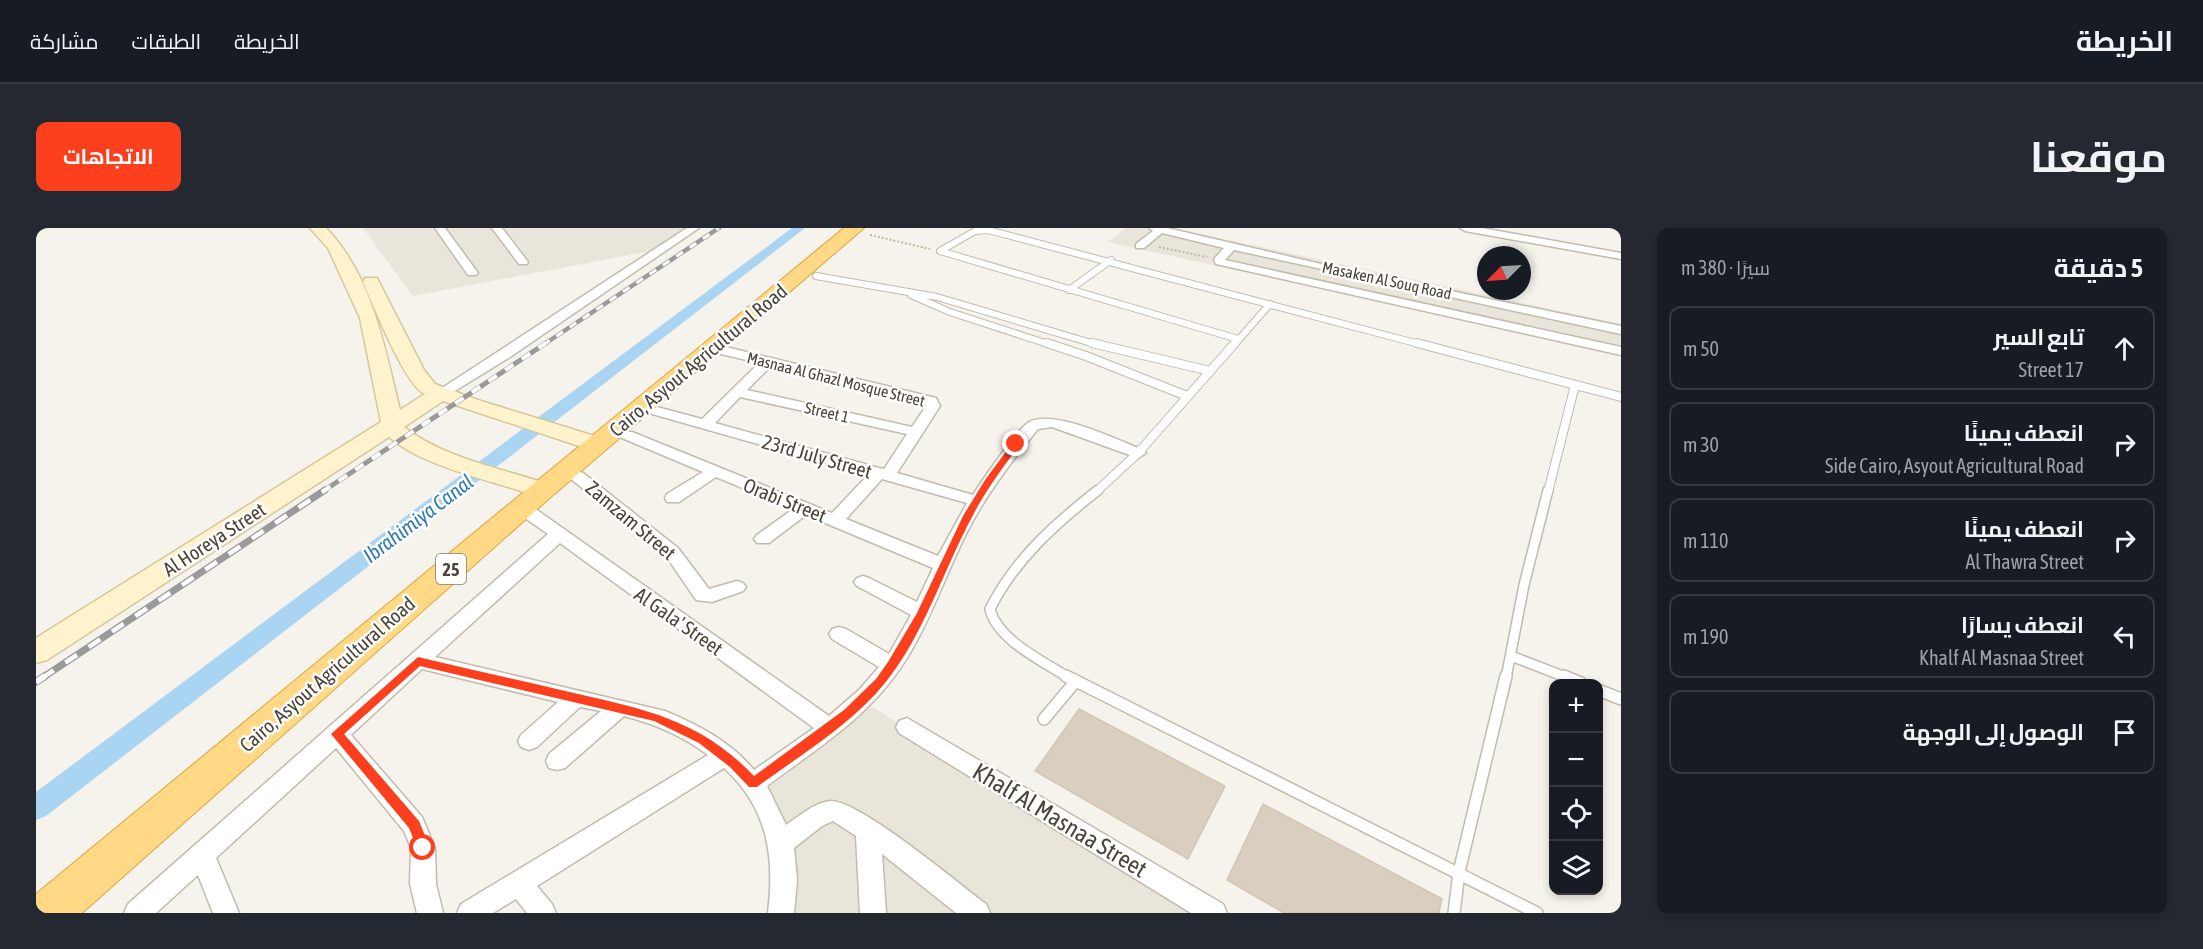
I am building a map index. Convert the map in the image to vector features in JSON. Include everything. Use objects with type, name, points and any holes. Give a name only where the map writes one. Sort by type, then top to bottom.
[{"type":"highway","name":"Cairo, Asyout Agricultural Road","points":[[48,913],[530,495],[577,476],[816,276],[865,230]]},
{"type":"highway","name":"Cairo, Asyout Agricultural Road","points":[[82,913],[215,797],[530,495],[583,440],[865,230]]},
{"type":"main road","points":[[318,228],[335,246],[369,318],[392,425],[402,438],[530,495]]},
{"type":"main road","points":[[338,228],[351,243],[420,380],[440,394],[583,440]]},
{"type":"main road","name":"Al Horeya Street","points":[[36,652],[440,394]]},
{"type":"street","points":[[440,228],[472,273]]},
{"type":"street","points":[[497,228],[523,262]]},
{"type":"street","points":[[440,394],[514,348],[694,228]]},
{"type":"street","points":[[1465,228],[1621,256]]},
{"type":"street","points":[[1142,245],[1157,229]]},
{"type":"street","name":"Masaken Al Souq Road","points":[[1157,229],[1334,270],[1621,330]]},
{"type":"street","points":[[1232,246],[1219,260],[1226,264],[1621,351]]},
{"type":"street","points":[[1325,286],[1334,270]]},
{"type":"street","points":[[1440,311],[1448,293]]},
{"type":"street","points":[[1565,318],[1565,339]]},
{"type":"street","name":"Masnaa Al Ghazl Mosque Street","points":[[726,351],[928,400],[933,406],[883,474],[835,520]]},
{"type":"street","points":[[705,424],[768,361]]},
{"type":"street","name":"Street 1","points":[[737,392],[916,432]]},
{"type":"street","name":"23rd July Street","points":[[657,411],[977,501]]},
{"type":"street","points":[[753,784],[865,698],[892,665],[922,613],[943,565],[977,501],[1009,453],[1033,424],[1053,422],[1138,453]]},
{"type":"street","name":"Orabi Street","points":[[627,435],[943,565]]},
{"type":"street","points":[[673,498],[715,471]]},
{"type":"street","name":"Zamzam Street","points":[[577,476],[660,541],[682,564],[703,595],[712,596],[737,586]]},
{"type":"street","name":"Al Gala' Street","points":[[530,495],[558,535],[828,727]]},
{"type":"street","points":[[763,539],[805,508]]},
{"type":"street","points":[[137,913],[558,535]]},
{"type":"street","points":[[862,582],[922,613]]},
{"type":"street","points":[[839,634],[892,665]]},
{"type":"street","points":[[418,661],[656,717],[679,726],[725,756],[753,784],[769,808],[782,843],[784,881],[781,913]]},
{"type":"street","points":[[529,741],[576,698]]},
{"type":"street","points":[[557,761],[619,708]]},
{"type":"street","name":"Khalf Al Masnaa Street","points":[[907,727],[1214,913]]},
{"type":"street","points":[[337,734],[406,815],[420,836],[424,854],[423,884],[430,913]]},
{"type":"street","points":[[470,913],[725,756]]},
{"type":"street","points":[[782,843],[825,812],[841,812],[977,913]]},
{"type":"street","points":[[868,830],[873,913]]},
{"type":"street","points":[[202,855],[226,913]]},
{"type":"street","points":[[519,883],[543,913]]},
{"type":"lane","points":[[940,251],[975,231],[985,229],[1111,260],[1621,397]]},
{"type":"lane","points":[[940,251],[1238,339]]},
{"type":"lane","points":[[1069,290],[1111,260]]},
{"type":"lane","points":[[816,276],[953,302],[1078,340],[1210,371]]},
{"type":"lane","points":[[907,293],[950,312],[1069,350],[1187,396]]},
{"type":"lane","points":[[1270,304],[1138,453],[1027,552],[990,609],[992,618],[1004,635],[1075,682],[1537,913]]},
{"type":"lane","points":[[1069,350],[1078,340]]},
{"type":"lane","points":[[1454,913],[1459,872],[1510,656],[1524,585],[1575,385]]},
{"type":"lane","points":[[1510,656],[1568,679]]},
{"type":"lane","points":[[1044,719],[1075,682]]},
{"type":"lane","points":[[1603,692],[1621,699]]},
{"type":"path","points":[[865,230],[940,251]]},
{"type":"path","points":[[1142,245],[1219,260]]},
{"type":"shaded area","points":[[363,228],[694,228],[661,249],[413,296]]},
{"type":"shaded area","points":[[1126,228],[1173,228],[1477,293],[1477,300],[1509,300],[1621,324],[1621,354],[1107,242]]},
{"type":"shaded area","points":[[865,702],[1198,913],[783,913],[756,783]]},
{"type":"building","points":[[1079,709],[1225,786],[1188,859],[1035,771]]},
{"type":"building","points":[[1263,804],[1442,899],[1439,913],[1284,913],[1227,880]]},
{"type":"waterway","name":"Ibrahimiya Canal","points":[[36,808],[799,228]]},
{"type":"railway","points":[[543,345],[719,228]]},
{"type":"railway","points":[[322,492],[546,343]]},
{"type":"railway","points":[[42,678],[325,490]]},
{"type":"railway","points":[[36,682],[42,678]]},
{"type":"route","points":[[423,848],[414,825],[337,734],[418,661],[656,717],[679,726],[703,740],[735,764],[753,784],[848,713],[880,682],[922,613],[958,532],[989,480],[1016,444]]}]
